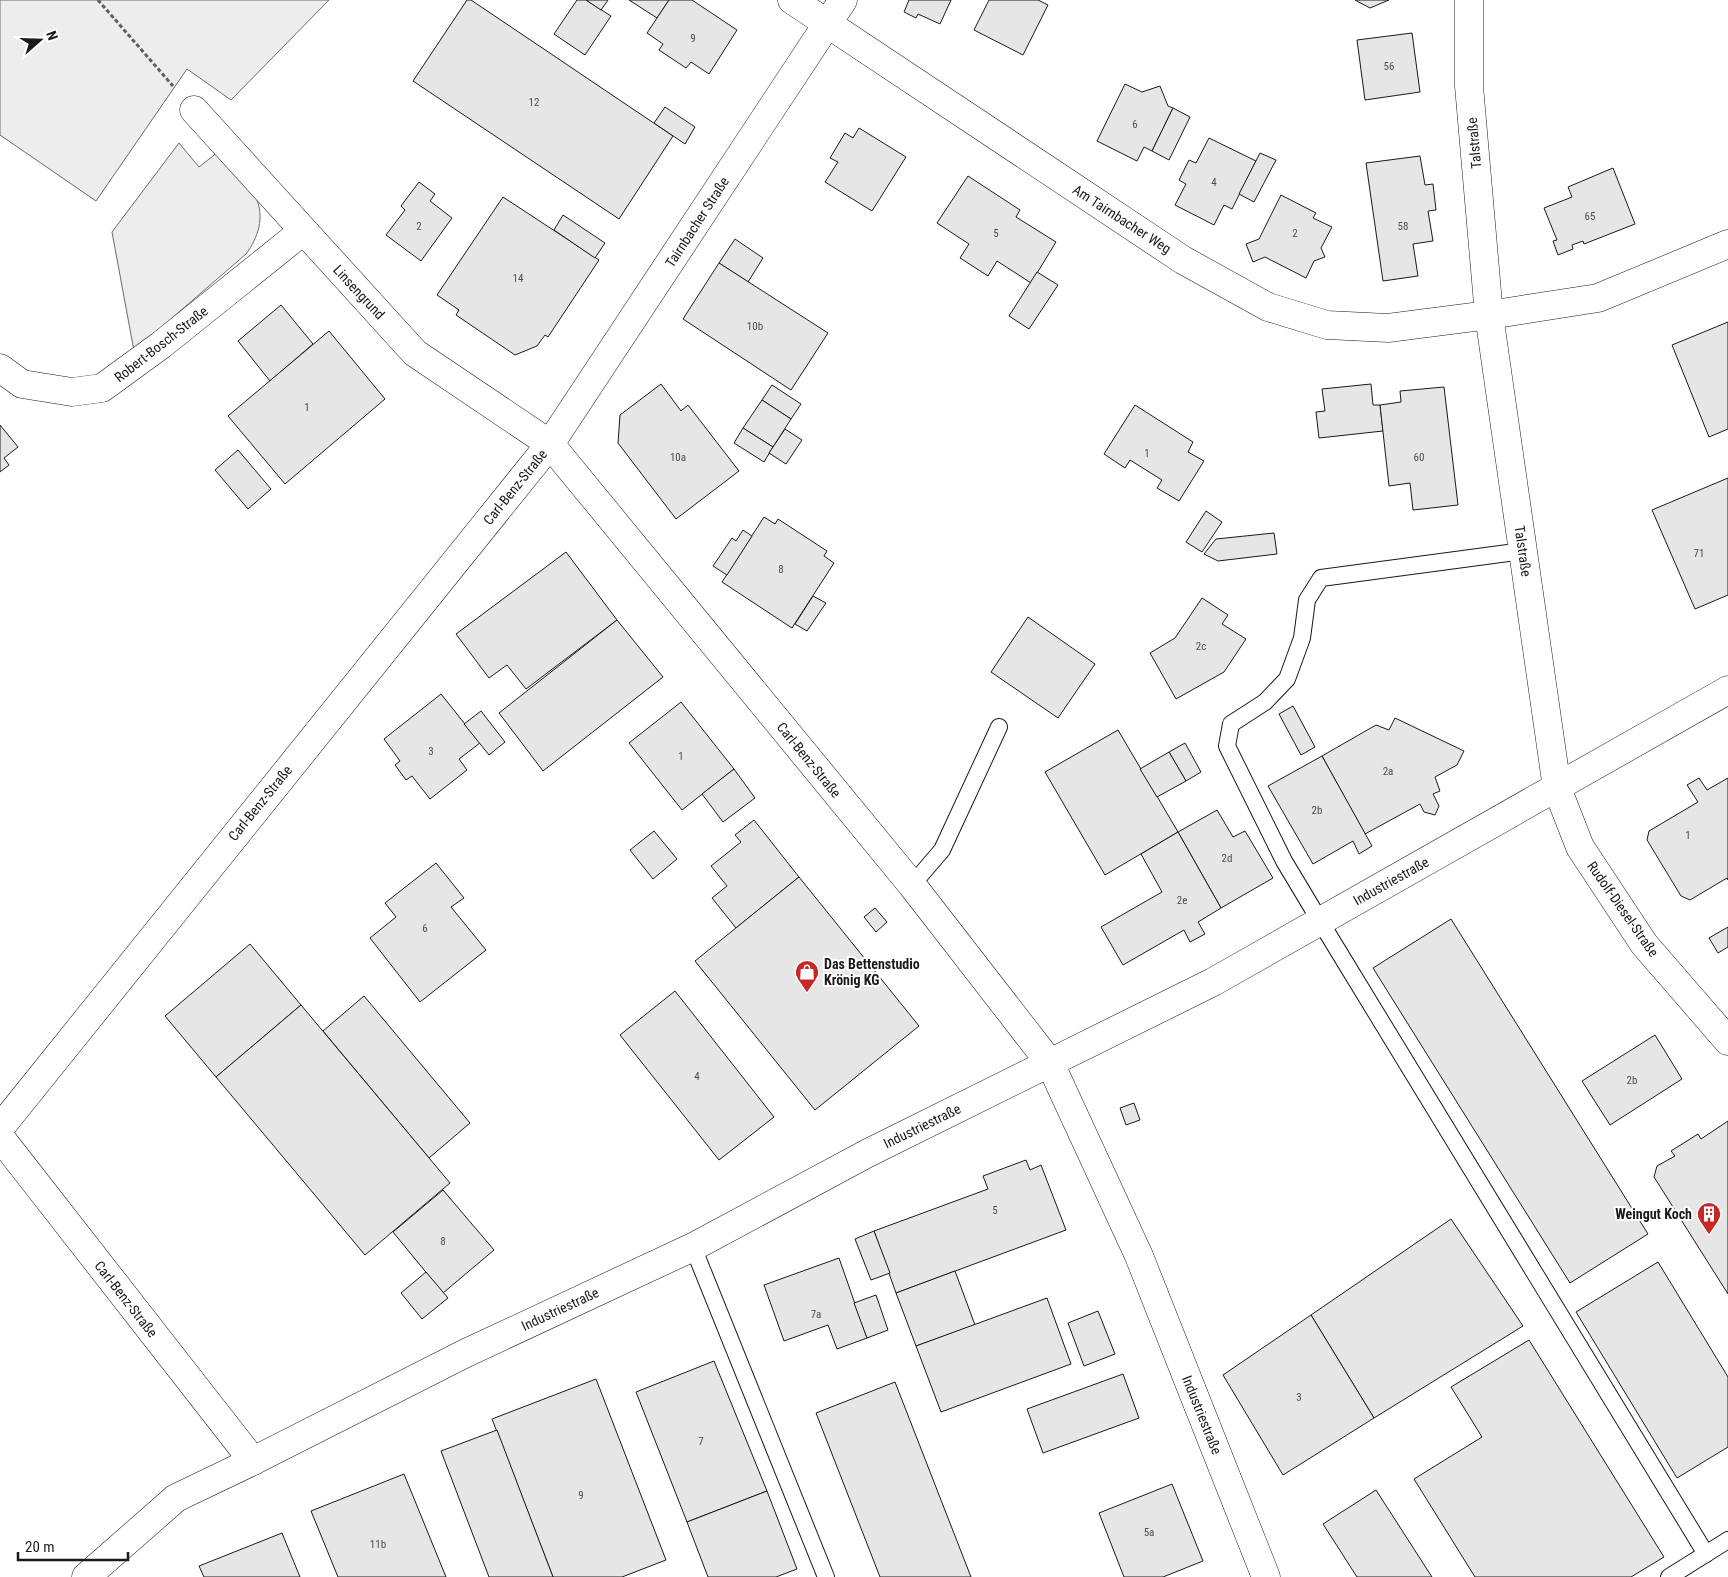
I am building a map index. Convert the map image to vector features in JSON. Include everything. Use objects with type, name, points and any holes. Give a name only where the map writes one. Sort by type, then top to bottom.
[{"type":"street","name":"Am Tairnbacher Weg","points":[[792,0],[1183,260],[1268,307],[1327,325],[1388,328],[1490,315]]},
{"type":"street","name":"Tairnbacher Straße","points":[[550,444],[843,0]]},
{"type":"street","name":"Talstraße","points":[[1469,0],[1469,86],[1490,315],[1557,788]]},
{"type":"street","name":"Linsengrund","points":[[194,110],[415,353],[550,444]]},
{"type":"street","name":"Robert-Bosch-Straße","points":[[0,368],[22,384],[72,392],[102,388],[161,345],[303,231]]},
{"type":"street","points":[[1490,315],[1598,298],[1728,244]]},
{"type":"street","name":"Carl-Benz-Straße","points":[[0,1128],[550,444],[912,885],[1050,1063]]},
{"type":"street","name":"Industriestraße","points":[[86,1577],[176,1498],[466,1353],[693,1247],[868,1153],[1213,982],[1728,690]]},
{"type":"street","name":"Rudolf-Diesel-Straße","points":[[1557,788],[1580,847],[1644,944],[1728,1040]]},
{"type":"street","name":"Industriestraße","points":[[1050,1063],[1139,1256],[1266,1577]]},
{"type":"street","name":"Carl-Benz-Straße","points":[[0,1137],[253,1461]]},
{"type":"lane","points":[[1523,551],[1321,578],[1307,600],[1302,638],[1287,679],[1265,702],[1231,724],[1227,746],[1284,861],[1706,1554]]},
{"type":"lane","points":[[912,885],[942,850],[999,727]]},
{"type":"lane","points":[[693,1247],[826,1577]]},
{"type":"lane","points":[[1669,1577],[1728,1540]]},
{"type":"path","points":[[98,0],[194,110]]},
{"type":"shaded area","points":[[0,0],[329,0],[231,100],[187,69],[96,201],[0,135]]},
{"type":"shaded area","points":[[179,143],[199,167],[218,152],[256,198],[260,213],[259,227],[254,241],[246,254],[134,351],[112,232]]},
{"type":"building","points":[[467,0],[471,0],[673,136],[619,219],[413,81]]},
{"type":"building","points":[[577,0],[586,0],[611,16],[585,55],[554,34]]},
{"type":"building","points":[[586,0],[608,0],[601,10]]},
{"type":"building","points":[[629,0],[669,0],[657,18]]},
{"type":"building","points":[[669,0],[692,0],[737,30],[709,74],[691,62],[686,68],[659,50],[663,44],[647,33]]},
{"type":"building","points":[[909,0],[951,0],[940,24],[918,14],[916,18],[904,12]]},
{"type":"building","points":[[989,0],[1038,0],[1048,5],[1023,55],[974,30]]},
{"type":"building","points":[[1355,0],[1389,0],[1370,8]]},
{"type":"building","points":[[1412,33],[1420,92],[1365,100],[1357,40]]},
{"type":"building","points":[[1125,84],[1142,92],[1160,86],[1168,106],[1173,108],[1152,151],[1144,147],[1137,161],[1097,141]]},
{"type":"building","points":[[665,107],[695,127],[685,144],[654,123]]},
{"type":"building","points":[[1173,108],[1190,117],[1169,160],[1152,151]]},
{"type":"building","points":[[859,128],[906,157],[872,211],[825,182],[838,162],[830,158],[845,133],[853,138]]},
{"type":"building","points":[[1209,138],[1256,161],[1232,209],[1224,205],[1214,225],[1175,205],[1186,184],[1179,180],[1189,160],[1196,163]]},
{"type":"building","points":[[1260,153],[1276,160],[1254,202],[1239,194]]},
{"type":"building","points":[[1420,156],[1425,185],[1433,184],[1436,210],[1428,211],[1433,241],[1413,244],[1418,276],[1383,281],[1366,163]]},
{"type":"building","points":[[1613,168],[1635,224],[1584,244],[1583,241],[1572,245],[1573,249],[1558,255],[1553,241],[1557,240],[1544,208],[1572,197],[1568,187]]},
{"type":"building","points":[[968,176],[1020,210],[1016,217],[1056,242],[1031,283],[997,261],[988,276],[960,258],[969,244],[937,223]]},
{"type":"building","points":[[419,182],[435,194],[430,201],[452,218],[421,261],[386,235],[405,210],[401,206]]},
{"type":"building","points":[[1281,195],[1316,213],[1313,218],[1332,227],[1321,248],[1325,257],[1314,261],[1306,278],[1265,257],[1253,262],[1246,244],[1259,239]]},
{"type":"building","points":[[503,197],[599,260],[548,337],[545,335],[537,346],[515,355],[456,315],[459,310],[437,295]]},
{"type":"building","points":[[563,215],[605,243],[595,258],[554,230]]},
{"type":"building","points":[[735,239],[763,258],[748,282],[719,263]]},
{"type":"building","points":[[719,263],[828,333],[791,390],[683,319]]},
{"type":"building","points":[[1037,272],[1058,285],[1029,329],[1009,316]]},
{"type":"building","points":[[281,305],[313,344],[270,381],[238,341]]},
{"type":"building","points":[[1728,322],[1728,429],[1709,437],[1672,345]]},
{"type":"building","points":[[329,331],[385,399],[285,484],[228,416]]},
{"type":"building","points":[[661,384],[681,411],[688,405],[739,471],[676,519],[618,443],[620,415]]},
{"type":"building","points":[[1371,384],[1373,405],[1380,405],[1383,431],[1319,438],[1316,412],[1325,411],[1322,389]]},
{"type":"building","points":[[772,385],[801,404],[791,419],[762,400]]},
{"type":"building","points":[[1444,387],[1458,505],[1413,510],[1410,483],[1389,486],[1380,405],[1401,402],[1400,391]]},
{"type":"building","points":[[762,400],[791,419],[773,447],[743,428]]},
{"type":"building","points":[[1135,405],[1193,442],[1188,452],[1204,461],[1179,501],[1157,488],[1162,480],[1130,460],[1125,468],[1104,454]]},
{"type":"building","points":[[0,425],[18,447],[4,458],[9,465],[0,472]]},
{"type":"building","points":[[743,428],[773,447],[764,462],[734,443]]},
{"type":"building","points":[[785,429],[802,440],[786,464],[769,453]]},
{"type":"building","points":[[238,450],[271,489],[248,509],[215,470]]},
{"type":"building","points":[[1728,478],[1728,595],[1695,609],[1652,510]]},
{"type":"building","points":[[1206,511],[1222,522],[1202,552],[1186,542]]},
{"type":"building","points":[[764,517],[775,524],[778,519],[827,551],[824,556],[834,563],[792,628],[722,582]]},
{"type":"building","points":[[743,530],[752,536],[727,575],[713,566],[732,538],[736,541]]},
{"type":"building","points":[[1274,533],[1277,554],[1218,561],[1204,554],[1216,539]]},
{"type":"building","points":[[566,552],[617,620],[526,689],[507,665],[489,678],[456,634]]},
{"type":"building","points":[[813,596],[826,603],[807,631],[795,624]]},
{"type":"building","points":[[1202,598],[1228,615],[1222,624],[1246,639],[1224,672],[1176,699],[1150,653],[1175,638]]},
{"type":"building","points":[[1028,617],[1095,664],[1058,718],[991,672]]},
{"type":"building","points":[[617,620],[663,677],[543,771],[499,713]]},
{"type":"building","points":[[441,694],[480,743],[459,759],[467,770],[430,799],[412,776],[406,780],[395,765],[400,761],[384,739]]},
{"type":"building","points":[[681,702],[734,769],[682,810],[629,743]]},
{"type":"building","points":[[1293,706],[1315,747],[1301,755],[1279,714]]},
{"type":"building","points":[[481,711],[505,742],[489,755],[464,724]]},
{"type":"building","points":[[1395,718],[1464,751],[1457,765],[1435,777],[1440,791],[1433,794],[1439,806],[1435,815],[1424,812],[1420,804],[1365,834],[1322,756],[1376,725],[1389,730]]},
{"type":"building","points":[[1118,730],[1178,832],[1105,875],[1045,772]]},
{"type":"building","points":[[1185,743],[1201,772],[1186,781],[1169,752]]},
{"type":"building","points":[[1169,752],[1186,781],[1157,797],[1140,769]]},
{"type":"building","points":[[1322,756],[1372,846],[1359,854],[1353,841],[1313,864],[1268,786]]},
{"type":"building","points":[[734,769],[755,798],[723,822],[702,794]]},
{"type":"building","points":[[1699,778],[1707,790],[1728,778],[1728,880],[1727,878],[1690,900],[1681,896],[1647,840],[1649,831],[1698,802],[1687,785]]},
{"type":"building","points":[[1217,810],[1233,837],[1245,831],[1273,878],[1221,908],[1178,832]]},
{"type":"building","points":[[754,820],[799,877],[736,928],[712,898],[727,886],[711,866],[741,842],[735,835]]},
{"type":"building","points":[[654,831],[677,859],[653,879],[630,850]]},
{"type":"building","points":[[1178,832],[1221,908],[1198,922],[1205,934],[1190,942],[1184,930],[1123,965],[1101,927],[1162,892],[1141,854]]},
{"type":"building","points":[[436,863],[464,898],[451,907],[486,950],[420,1002],[370,938],[396,917],[385,903]]},
{"type":"building","name":"Das Bettenstudio Krönig KG","points":[[799,877],[919,1026],[815,1110],[695,961]]},
{"type":"building","points":[[875,908],[887,922],[876,932],[864,917]]},
{"type":"building","points":[[1451,919],[1648,1234],[1570,1283],[1373,968]]},
{"type":"building","points":[[1728,927],[1728,947],[1718,953],[1709,938]]},
{"type":"building","points":[[250,944],[301,1005],[216,1077],[165,1016]]},
{"type":"building","points":[[675,991],[774,1117],[719,1160],[620,1035]]},
{"type":"building","points":[[364,996],[470,1123],[429,1158],[323,1031]]},
{"type":"building","points":[[301,1005],[450,1183],[365,1255],[216,1077]]},
{"type":"building","points":[[1655,1035],[1682,1079],[1610,1125],[1582,1081]]},
{"type":"building","points":[[1134,1103],[1140,1120],[1126,1125],[1120,1108]]},
{"type":"building","name":"Weingut Koch","points":[[1728,1121],[1728,1294],[1654,1177],[1657,1166],[1675,1156],[1671,1151],[1698,1134],[1701,1139]]},
{"type":"building","points":[[1026,1160],[1030,1170],[1041,1165],[1066,1230],[896,1293],[874,1231],[988,1189],[983,1176]]},
{"type":"building","points":[[443,1190],[494,1250],[443,1293],[393,1232]]},
{"type":"building","points":[[1451,1219],[1523,1326],[1374,1418],[1311,1315]]},
{"type":"building","points":[[874,1231],[890,1273],[871,1280],[855,1239]]},
{"type":"building","points":[[839,1258],[867,1338],[837,1349],[828,1325],[784,1341],[764,1285]]},
{"type":"building","points":[[1658,1262],[1728,1377],[1728,1447],[1677,1478],[1576,1312]]},
{"type":"building","points":[[955,1271],[975,1325],[916,1346],[896,1293]]},
{"type":"building","points":[[426,1272],[448,1298],[422,1319],[401,1293]]},
{"type":"building","points":[[876,1295],[888,1330],[867,1338],[854,1303]]},
{"type":"building","points":[[1047,1298],[1071,1364],[941,1412],[916,1346]]},
{"type":"building","points":[[1098,1311],[1115,1354],[1084,1366],[1068,1323]]},
{"type":"building","points":[[1311,1315],[1374,1418],[1283,1475],[1223,1375]]},
{"type":"building","points":[[1529,1340],[1664,1557],[1631,1577],[1475,1577],[1414,1479],[1482,1437],[1451,1387]]},
{"type":"building","points":[[714,1361],[767,1491],[687,1522],[636,1392]]},
{"type":"building","points":[[1123,1374],[1139,1418],[1043,1453],[1027,1409]]},
{"type":"building","points":[[596,1379],[666,1560],[622,1577],[553,1577],[492,1419]]},
{"type":"building","points":[[895,1382],[971,1577],[880,1577],[816,1413]]},
{"type":"building","points":[[497,1430],[553,1577],[489,1577],[441,1451]]},
{"type":"building","points":[[404,1474],[446,1577],[338,1577],[311,1511]]},
{"type":"building","points":[[1172,1484],[1203,1561],[1163,1577],[1124,1577],[1099,1513]]},
{"type":"building","points":[[1376,1490],[1432,1577],[1357,1577],[1323,1524]]},
{"type":"building","points":[[767,1491],[797,1569],[776,1577],[708,1577],[687,1522]]},
{"type":"building","points":[[282,1533],[300,1577],[204,1577],[199,1566]]},
{"type":"place","name":"Das Bettenstudio Krönig KG","points":[[807,993]]},
{"type":"place","name":"Weingut Koch","points":[[1709,1235]]}]
